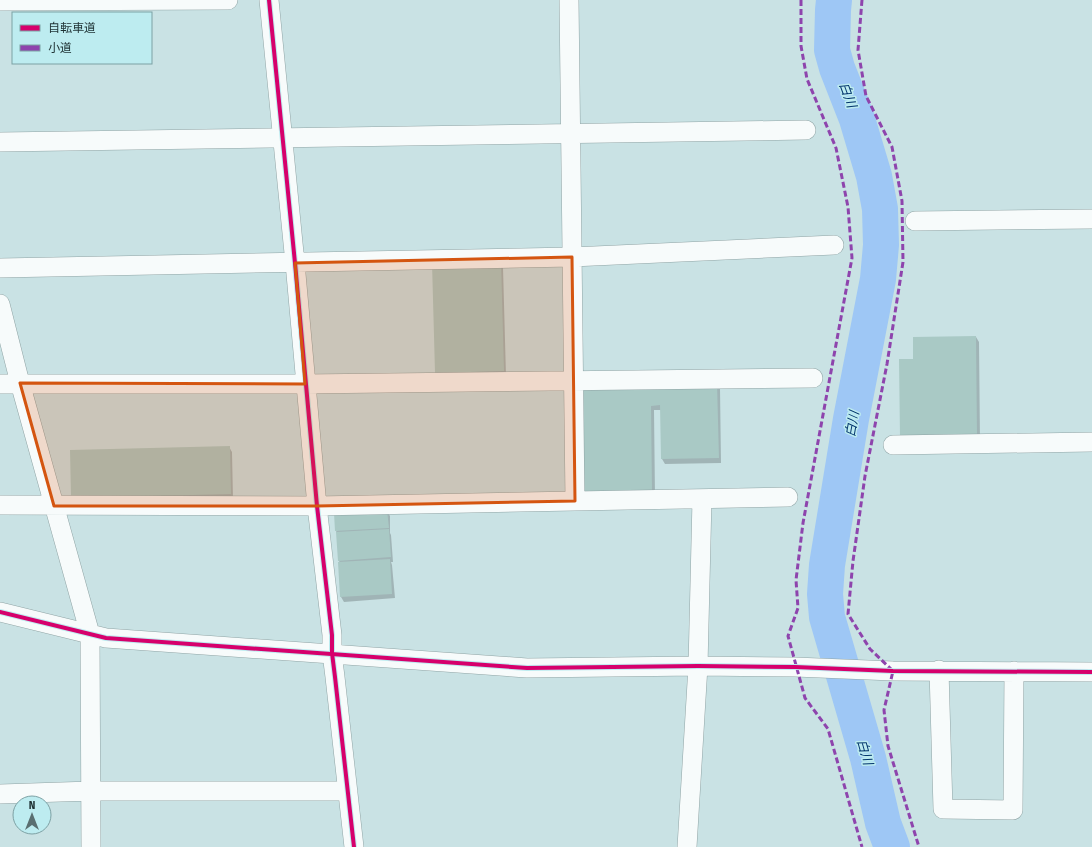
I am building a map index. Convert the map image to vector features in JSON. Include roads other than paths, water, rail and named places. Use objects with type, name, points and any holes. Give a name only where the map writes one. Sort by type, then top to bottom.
[{"type":"street","points":[[0,1],[228,0]]},
{"type":"street","points":[[269,0],[269,14],[283,137],[317,506],[354,847]]},
{"type":"street","points":[[569,0],[575,501]]},
{"type":"street","points":[[0,142],[806,130]]},
{"type":"street","points":[[915,221],[1092,219]]},
{"type":"street","points":[[0,268],[572,256],[834,245]]},
{"type":"street","points":[[0,304],[20,383],[90,634],[91,847]]},
{"type":"street","points":[[0,384],[305,384],[813,378]]},
{"type":"street","points":[[893,445],[1092,442]]},
{"type":"street","points":[[0,505],[317,506],[788,497]]},
{"type":"street","points":[[687,847],[698,666],[702,498]]},
{"type":"street","points":[[0,612],[106,638],[527,668],[698,666],[864,670],[1092,672]]},
{"type":"street","points":[[939,670],[943,809],[1013,810],[1014,671]]},
{"type":"street","points":[[0,794],[91,791],[348,791]]},
{"type":"waterway","name":"白川","points":[[834,0],[832,50],[837,68],[857,119],[874,176],[880,209],[881,245],[878,279],[851,419],[827,565],[825,594],[827,617],[868,758],[883,823],[892,847]]}]
